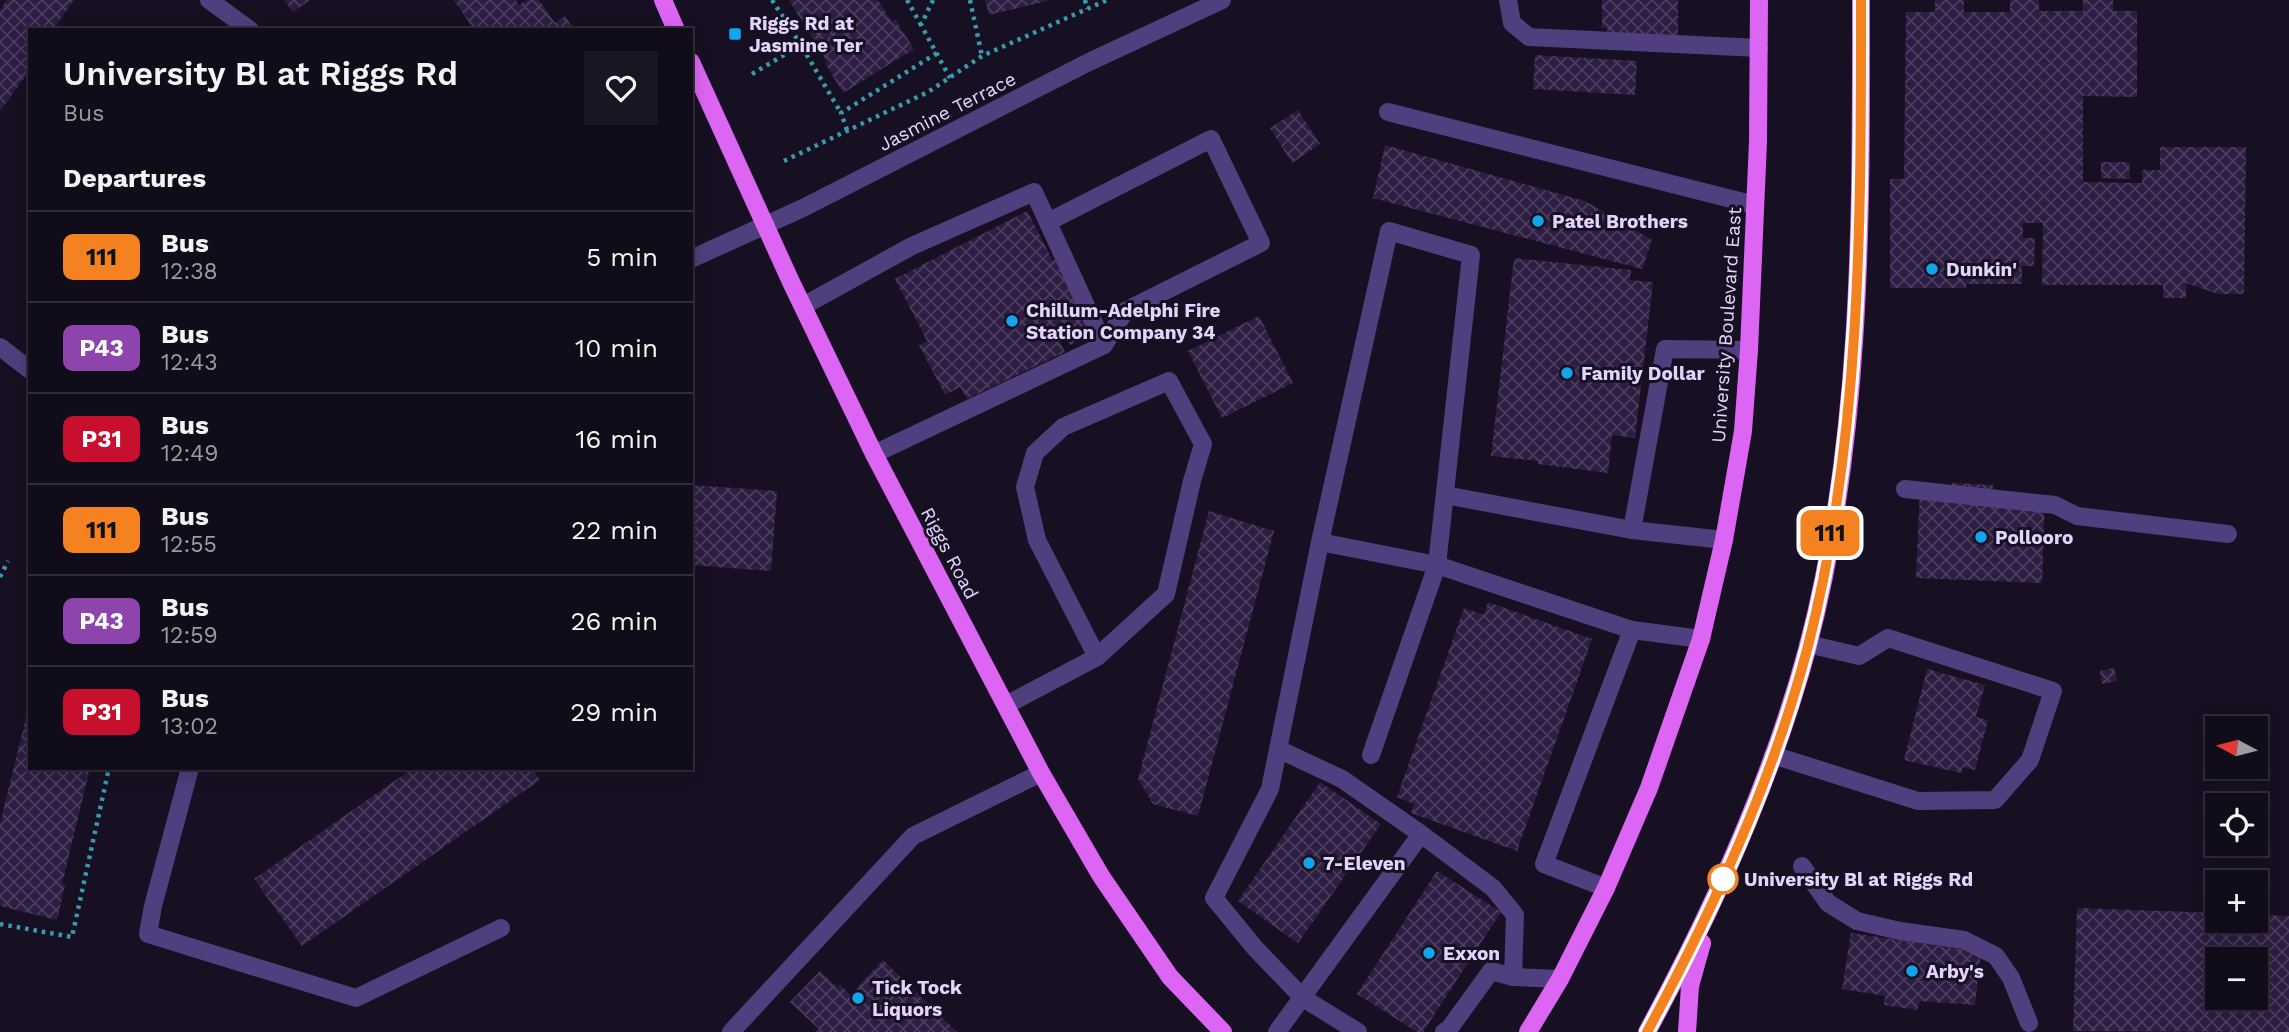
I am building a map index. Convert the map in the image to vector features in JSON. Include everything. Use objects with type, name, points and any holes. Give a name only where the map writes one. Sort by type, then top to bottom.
[{"type":"main road","points":[[663,0],[675,28]]},
{"type":"main road","name":"University Boulevard East","points":[[1528,1032],[1560,979],[1606,888],[1649,788],[1700,639],[1724,540],[1743,431],[1749,350],[1759,0]]},
{"type":"main road","points":[[1647,1032],[1741,842],[1792,701],[1808,645],[1826,559],[1842,466],[1857,294],[1861,0]]},
{"type":"main road","name":"Riggs Road","points":[[693,66],[874,454],[1041,773],[1101,876],[1170,977],[1223,1032]]},
{"type":"main road","points":[[1687,1032],[1690,986],[1713,903]]},
{"type":"street","points":[[209,0],[247,28]]},
{"type":"street","name":"Jasmine Terrace","points":[[693,258],[766,226],[1089,62],[1222,0]]},
{"type":"street","points":[[1508,0],[1512,23],[1529,37],[1759,48]]},
{"type":"street","points":[[1388,111],[1755,205]]},
{"type":"street","points":[[874,454],[1104,345],[1125,311],[1261,243],[1211,139],[1048,222]]},
{"type":"street","points":[[803,306],[912,246],[1034,192],[1104,345]]},
{"type":"street","points":[[1358,1032],[1303,998],[1255,948],[1214,898],[1270,789],[1320,541],[1389,231],[1471,255],[1437,565],[1371,755]]},
{"type":"street","points":[[0,347],[28,368]]},
{"type":"street","points":[[1632,530],[1665,349],[1749,350]]},
{"type":"street","points":[[1006,705],[1097,657],[1166,594],[1203,444],[1169,382],[1063,427],[1035,453],[1024,487],[1037,540],[1097,657]]},
{"type":"street","points":[[1905,489],[2055,505],[2077,516],[2228,534]]},
{"type":"street","points":[[1445,495],[1632,530],[1724,540]]},
{"type":"street","points":[[1320,541],[1437,565],[1632,630],[1700,639]]},
{"type":"street","points":[[1606,888],[1544,864],[1632,630]]},
{"type":"street","points":[[1773,755],[1918,801],[1995,800],[2030,760],[2053,691],[1888,638],[1859,656],[1808,645]]},
{"type":"street","points":[[1278,748],[1342,779],[1493,888],[1515,915],[1513,977]]},
{"type":"street","points":[[189,770],[148,934],[356,998],[501,928]]},
{"type":"street","points":[[731,1032],[913,836],[1041,773]]},
{"type":"street","points":[[1278,1032],[1421,834]]},
{"type":"street","points":[[1802,866],[1828,903],[1857,921],[1900,931],[1964,940],[1996,956],[2011,978],[2029,1023]]},
{"type":"street","points":[[1444,1032],[1449,1029],[1491,971],[1513,977],[1560,979]]},
{"type":"path","points":[[772,0],[841,113],[847,130]]},
{"type":"path","points":[[906,0],[950,78]]},
{"type":"path","points":[[921,25],[933,0]]},
{"type":"path","points":[[970,0],[982,56]]},
{"type":"path","points":[[1085,0],[1087,9]]},
{"type":"path","points":[[784,161],[928,92],[982,56],[1107,0]]},
{"type":"path","points":[[752,74],[801,45]]},
{"type":"path","points":[[841,113],[937,53]]},
{"type":"path","points":[[0,577],[8,561]]},
{"type":"path","points":[[0,924],[72,937],[109,770]]},
{"type":"building","points":[[7,0],[74,0],[54,28],[28,28],[28,73],[0,111],[0,10]]},
{"type":"building","points":[[284,0],[310,0],[293,12]]},
{"type":"building","points":[[454,0],[516,0],[519,5],[527,0],[539,0],[555,23],[565,16],[573,28],[491,28],[473,28]]},
{"type":"building","points":[[789,0],[878,0],[892,22],[895,19],[914,49],[843,93]]},
{"type":"building","points":[[985,0],[1047,0],[1047,1],[989,15]]},
{"type":"building","points":[[1602,0],[1678,0],[1678,38],[1608,39],[1607,28],[1602,28]]},
{"type":"building","points":[[1935,0],[1964,0],[1964,12],[2010,12],[2010,0],[2039,0],[2039,11],[2083,11],[2083,0],[2113,0],[2113,11],[2137,11],[2137,97],[2083,96],[2083,182],[2142,183],[2142,170],[2160,170],[2160,147],[2246,147],[2244,294],[2218,294],[2186,283],[2186,298],[2163,298],[2163,285],[2042,285],[2043,223],[2023,223],[2023,238],[2035,238],[2034,266],[2022,266],[2022,284],[1966,284],[1966,288],[1890,288],[1890,179],[1904,179],[1906,12],[1935,12]]},
{"type":"building","points":[[1535,55],[1637,61],[1635,95],[1533,89]]},
{"type":"building","points":[[1298,110],[1320,144],[1292,163],[1270,128]]},
{"type":"building","name":"Patel Brothers","points":[[1385,145],[1585,201],[1652,240],[1642,269],[1373,198]]},
{"type":"building","points":[[2101,162],[2129,162],[2130,179],[2101,178]]},
{"type":"building","points":[[1027,211],[1053,261],[1057,259],[1100,330],[1070,345],[1065,334],[1058,338],[1065,352],[967,399],[960,387],[945,395],[919,345],[927,341],[895,279]]},
{"type":"building","points":[[1514,258],[1631,270],[1630,280],[1653,282],[1635,438],[1612,435],[1608,473],[1491,456]]},
{"type":"building","points":[[1259,316],[1293,383],[1222,418],[1188,351]]},
{"type":"building","name":"Pollooro","points":[[1952,483],[1993,485],[1993,494],[2045,496],[2042,583],[1916,578],[1920,489],[1952,491]]},
{"type":"building","points":[[693,485],[777,491],[771,571],[693,565]]},
{"type":"building","points":[[1209,511],[1274,531],[1198,816],[1153,804],[1138,779]]},
{"type":"building","points":[[1488,602],[1592,639],[1517,851],[1411,813],[1414,804],[1397,797],[1464,608],[1484,615]]},
{"type":"building","points":[[2114,668],[2117,681],[2102,684],[2100,671]]},
{"type":"building","points":[[1927,669],[1985,685],[1976,717],[1988,720],[1975,770],[1963,767],[1961,773],[1904,760]]},
{"type":"building","points":[[28,709],[28,770],[90,770],[62,884],[65,885],[57,920],[0,906],[0,824]]},
{"type":"building","points":[[410,770],[532,770],[540,780],[302,946],[254,879]]},
{"type":"building","name":"7-Eleven","points":[[1320,782],[1381,824],[1298,943],[1238,901]]},
{"type":"building","name":"Exxon","points":[[1437,871],[1501,912],[1423,1032],[1417,1032],[1357,994]]},
{"type":"building","points":[[2077,908],[2205,913],[2205,933],[2268,933],[2268,915],[2289,916],[2289,1032],[2073,1031]]},
{"type":"building","name":"Arby's","points":[[1851,933],[1981,952],[1975,1005],[1920,1001],[1917,1010],[1884,1005],[1885,996],[1842,989]]},
{"type":"building","name":"Tick Tock Liquors","points":[[883,960],[957,1032],[816,1032],[819,1029],[790,1002],[820,971],[837,987],[840,984],[850,995]]},
{"type":"bus line","name":"111","points":[[1647,1032],[1741,842],[1792,701],[1808,645],[1826,559],[1842,466],[1857,294],[1861,0]]},
{"type":"place","name":"Riggs Rd at Jasmine Ter","points":[[735,34]]},
{"type":"place","name":"Patel Brothers","points":[[1538,221]]},
{"type":"place","name":"Dunkin'","points":[[1932,269]]},
{"type":"place","name":"Chillum-Adelphi Fire Station Company 34","points":[[1012,321]]},
{"type":"place","name":"Family Dollar","points":[[1567,373]]},
{"type":"place","name":"Pollooro","points":[[1981,537]]},
{"type":"place","name":"7-Eleven","points":[[1309,863]]},
{"type":"place","name":"University Bl at Riggs Rd","points":[[1723,879]]},
{"type":"place","name":"Exxon","points":[[1429,953]]},
{"type":"place","name":"Arby's","points":[[1912,971]]},
{"type":"place","name":"Tick Tock Liquors","points":[[858,998]]}]
